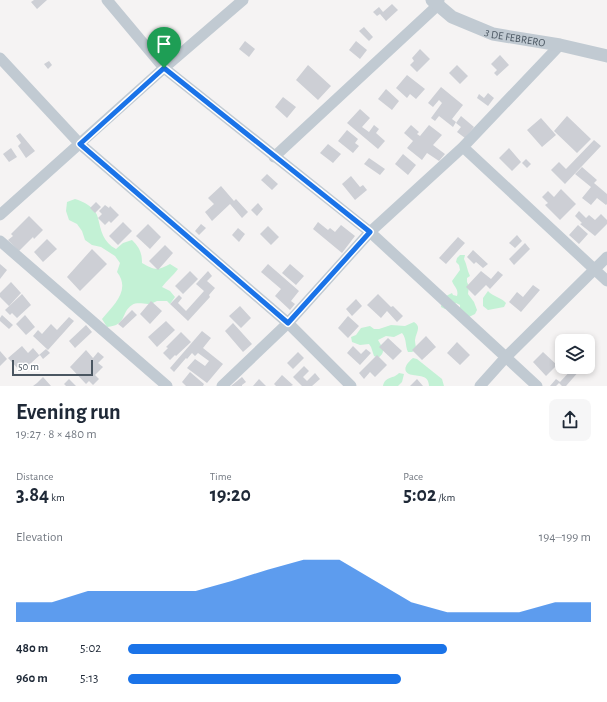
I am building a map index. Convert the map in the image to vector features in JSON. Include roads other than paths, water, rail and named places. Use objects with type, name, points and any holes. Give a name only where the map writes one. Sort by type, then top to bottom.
[{"type":"street","points":[[107,0],[164,68],[370,232],[537,386]]},
{"type":"street","points":[[0,215],[164,68],[243,0]]},
{"type":"street","points":[[274,157],[436,2]]},
{"type":"street","name":"3 DE FEBRERO","points":[[436,2],[452,16],[493,34],[560,45],[607,56]]},
{"type":"street","points":[[222,386],[288,323],[370,232],[463,146],[560,45]]},
{"type":"street","points":[[0,58],[80,144],[288,323],[351,386]]},
{"type":"street","points":[[463,146],[607,281]]},
{"type":"street","points":[[0,241],[167,386]]},
{"type":"street","points":[[480,386],[506,357],[607,257]]}]
